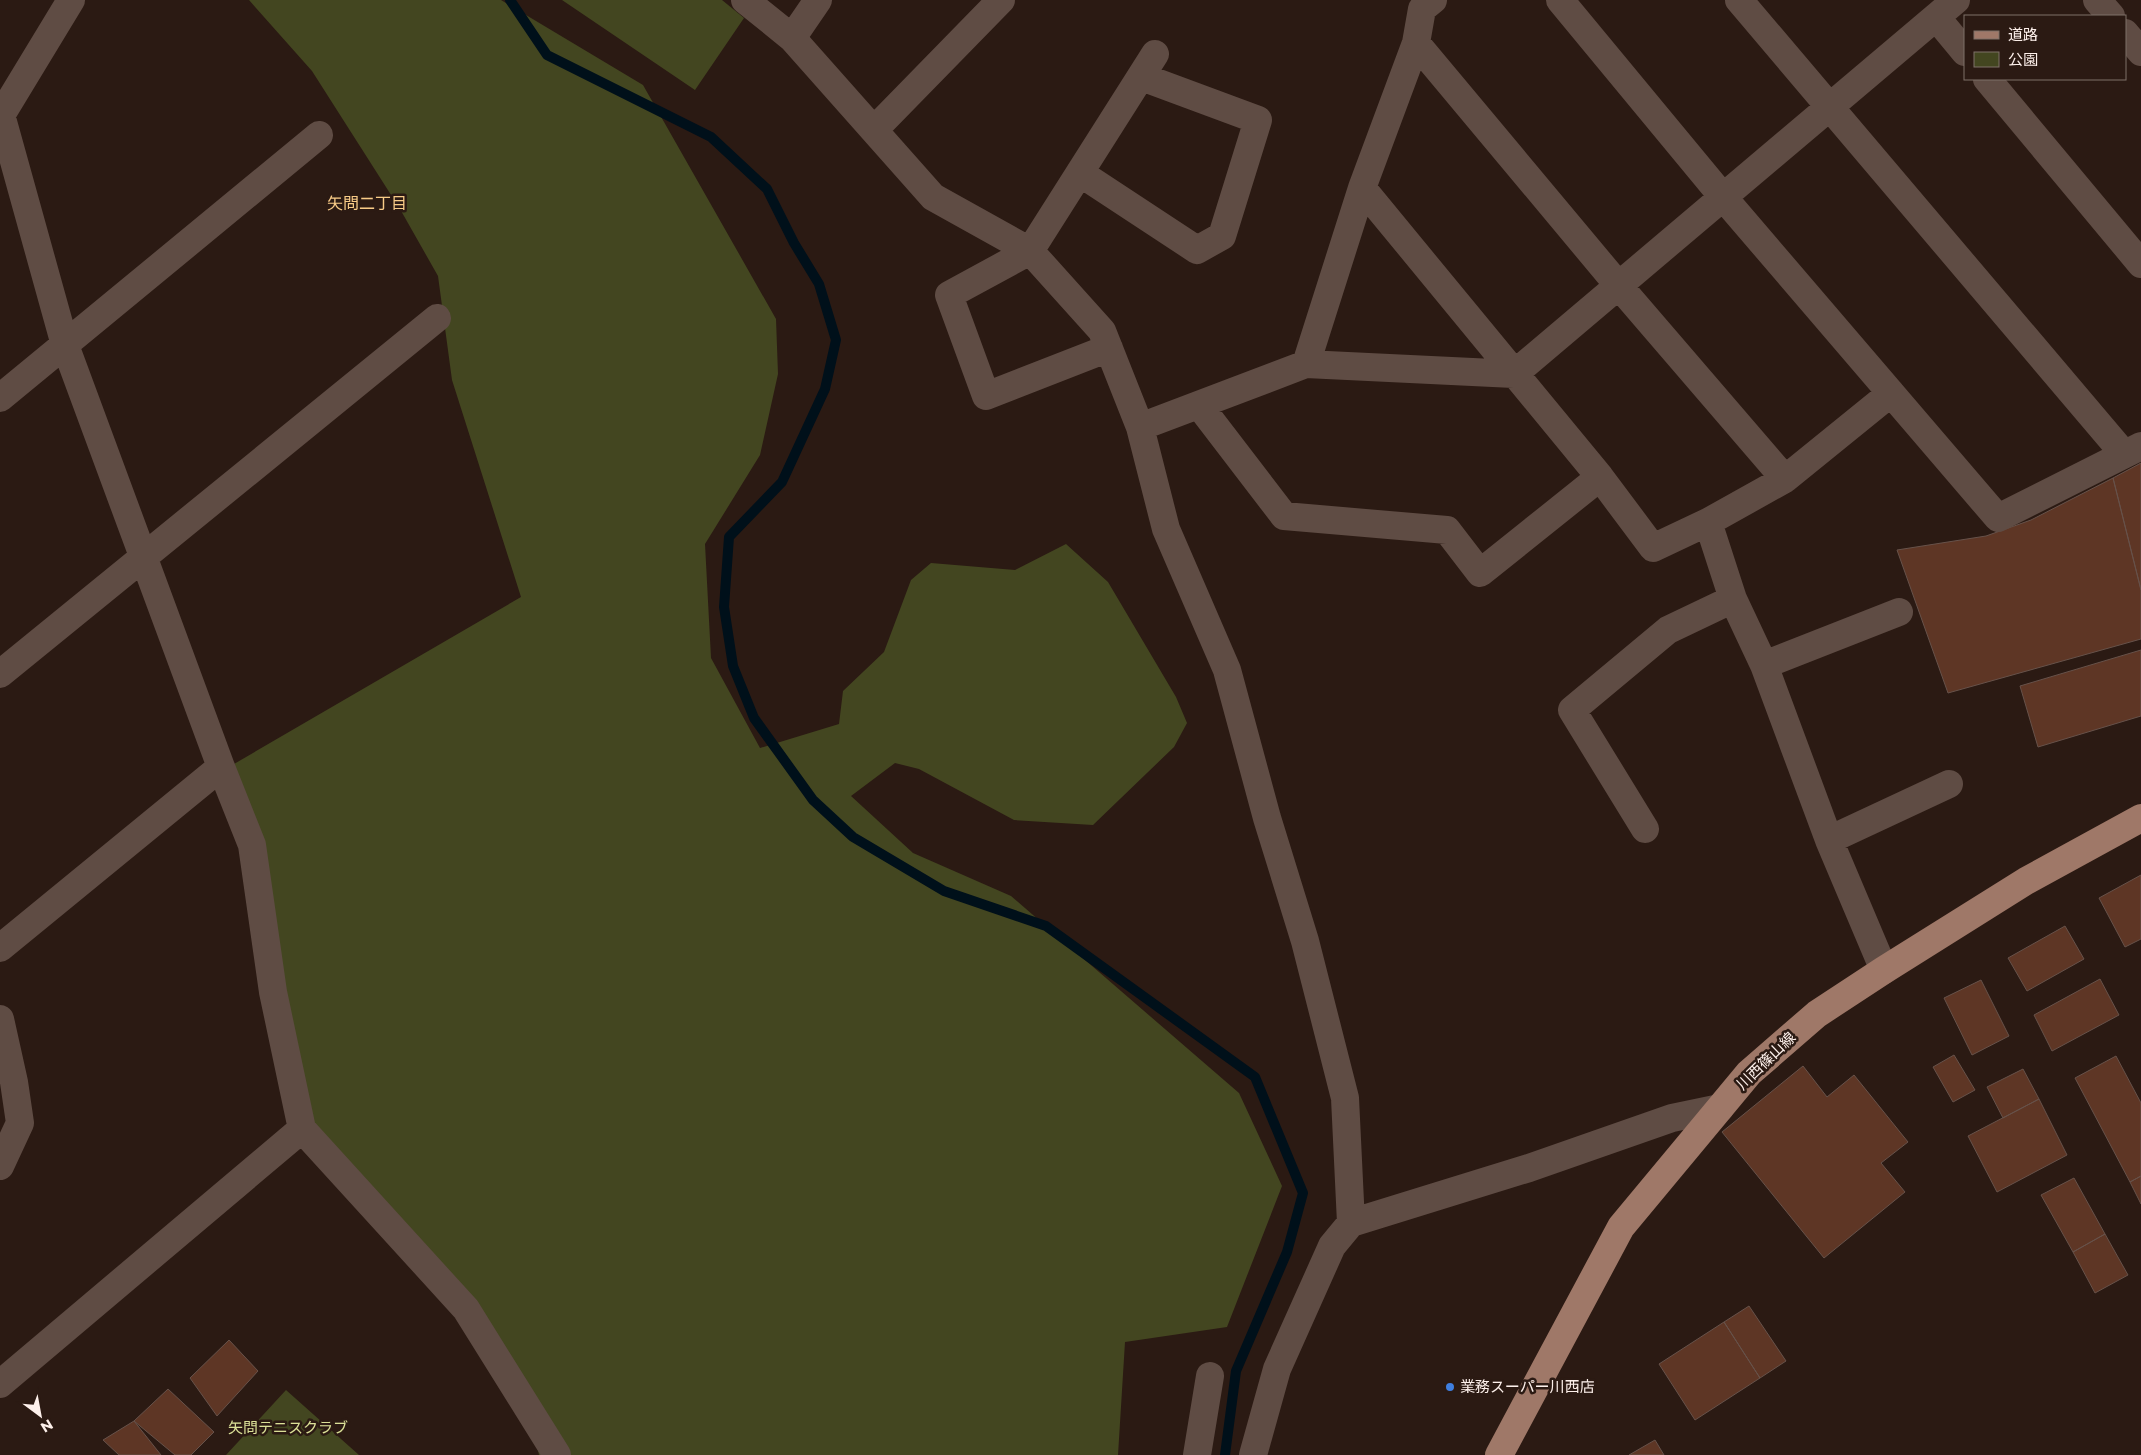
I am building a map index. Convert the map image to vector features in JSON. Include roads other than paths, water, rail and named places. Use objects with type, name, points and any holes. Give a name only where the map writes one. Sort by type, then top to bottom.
[{"type":"main road","name":"川西篠山線","points":[[1499,1455],[1621,1227],[1749,1073],[1817,1014],[1884,970],[2026,881],[2141,818]]},
{"type":"street","points":[[71,0],[0,114],[65,345],[142,557],[252,845],[273,992],[302,1129],[466,1309],[557,1455]]},
{"type":"street","points":[[745,0],[792,38],[933,196],[1030,251],[1102,331],[1140,427],[1166,529],[1227,670],[1267,818],[1304,941],[1345,1098],[1351,1223]]},
{"type":"street","points":[[792,38],[818,0]]},
{"type":"street","points":[[874,130],[1001,0]]},
{"type":"street","points":[[1306,364],[1362,188],[1416,43],[1422,9],[1433,0]]},
{"type":"street","points":[[1560,0],[1723,197],[1998,518],[2133,450],[1828,106],[1739,0]]},
{"type":"street","points":[[2097,0],[2110,15]]},
{"type":"street","points":[[1140,427],[1200,406],[1306,364],[1514,374],[1828,106],[1946,9],[1964,50]]},
{"type":"street","points":[[2126,33],[2141,52]]},
{"type":"street","points":[[1416,43],[1619,286],[1785,479]]},
{"type":"street","points":[[1080,172],[1196,250],[1222,236],[1258,120],[1149,66],[1080,172],[1030,251],[949,295],[986,396],[1108,348]]},
{"type":"street","points":[[1988,80],[2141,264]]},
{"type":"street","points":[[0,398],[319,134]]},
{"type":"street","points":[[1362,188],[1600,477],[1653,548],[1708,522],[1785,479],[1891,393]]},
{"type":"street","points":[[0,674],[437,318]]},
{"type":"street","points":[[1200,406],[1284,516],[1447,530],[1480,573],[1600,477]]},
{"type":"street","points":[[1708,522],[1734,599],[1764,665],[1829,840],[1884,970]]},
{"type":"street","points":[[1645,828],[1572,710],[1668,630],[1734,599]]},
{"type":"street","points":[[1764,665],[1899,612]]},
{"type":"street","points":[[0,948],[221,767]]},
{"type":"street","points":[[1829,840],[1949,784]]},
{"type":"street","points":[[0,1019],[14,1082],[20,1123],[0,1166]]},
{"type":"street","points":[[1253,1455],[1277,1369],[1332,1246],[1351,1223],[1529,1168],[1672,1118],[1720,1108]]},
{"type":"street","points":[[0,1384],[302,1129]]},
{"type":"street","points":[[1197,1455],[1210,1376]]},
{"type":"waterway","points":[[510,0],[547,55],[711,137],[767,189],[794,243],[819,284],[836,340],[825,389],[782,482],[729,537],[724,607],[733,666],[754,718],[813,800],[853,837],[944,891],[1046,926],[1255,1077],[1303,1193],[1287,1252],[1236,1371],[1225,1455]]},
{"type":"place","name":"業務スーパー川西店","points":[[1450,1387]]},
{"type":"district","name":"矢問二丁目","points":[[367,203]]},
{"type":"park label","name":"矢問テニスクラブ","points":[[288,1428]]}]
